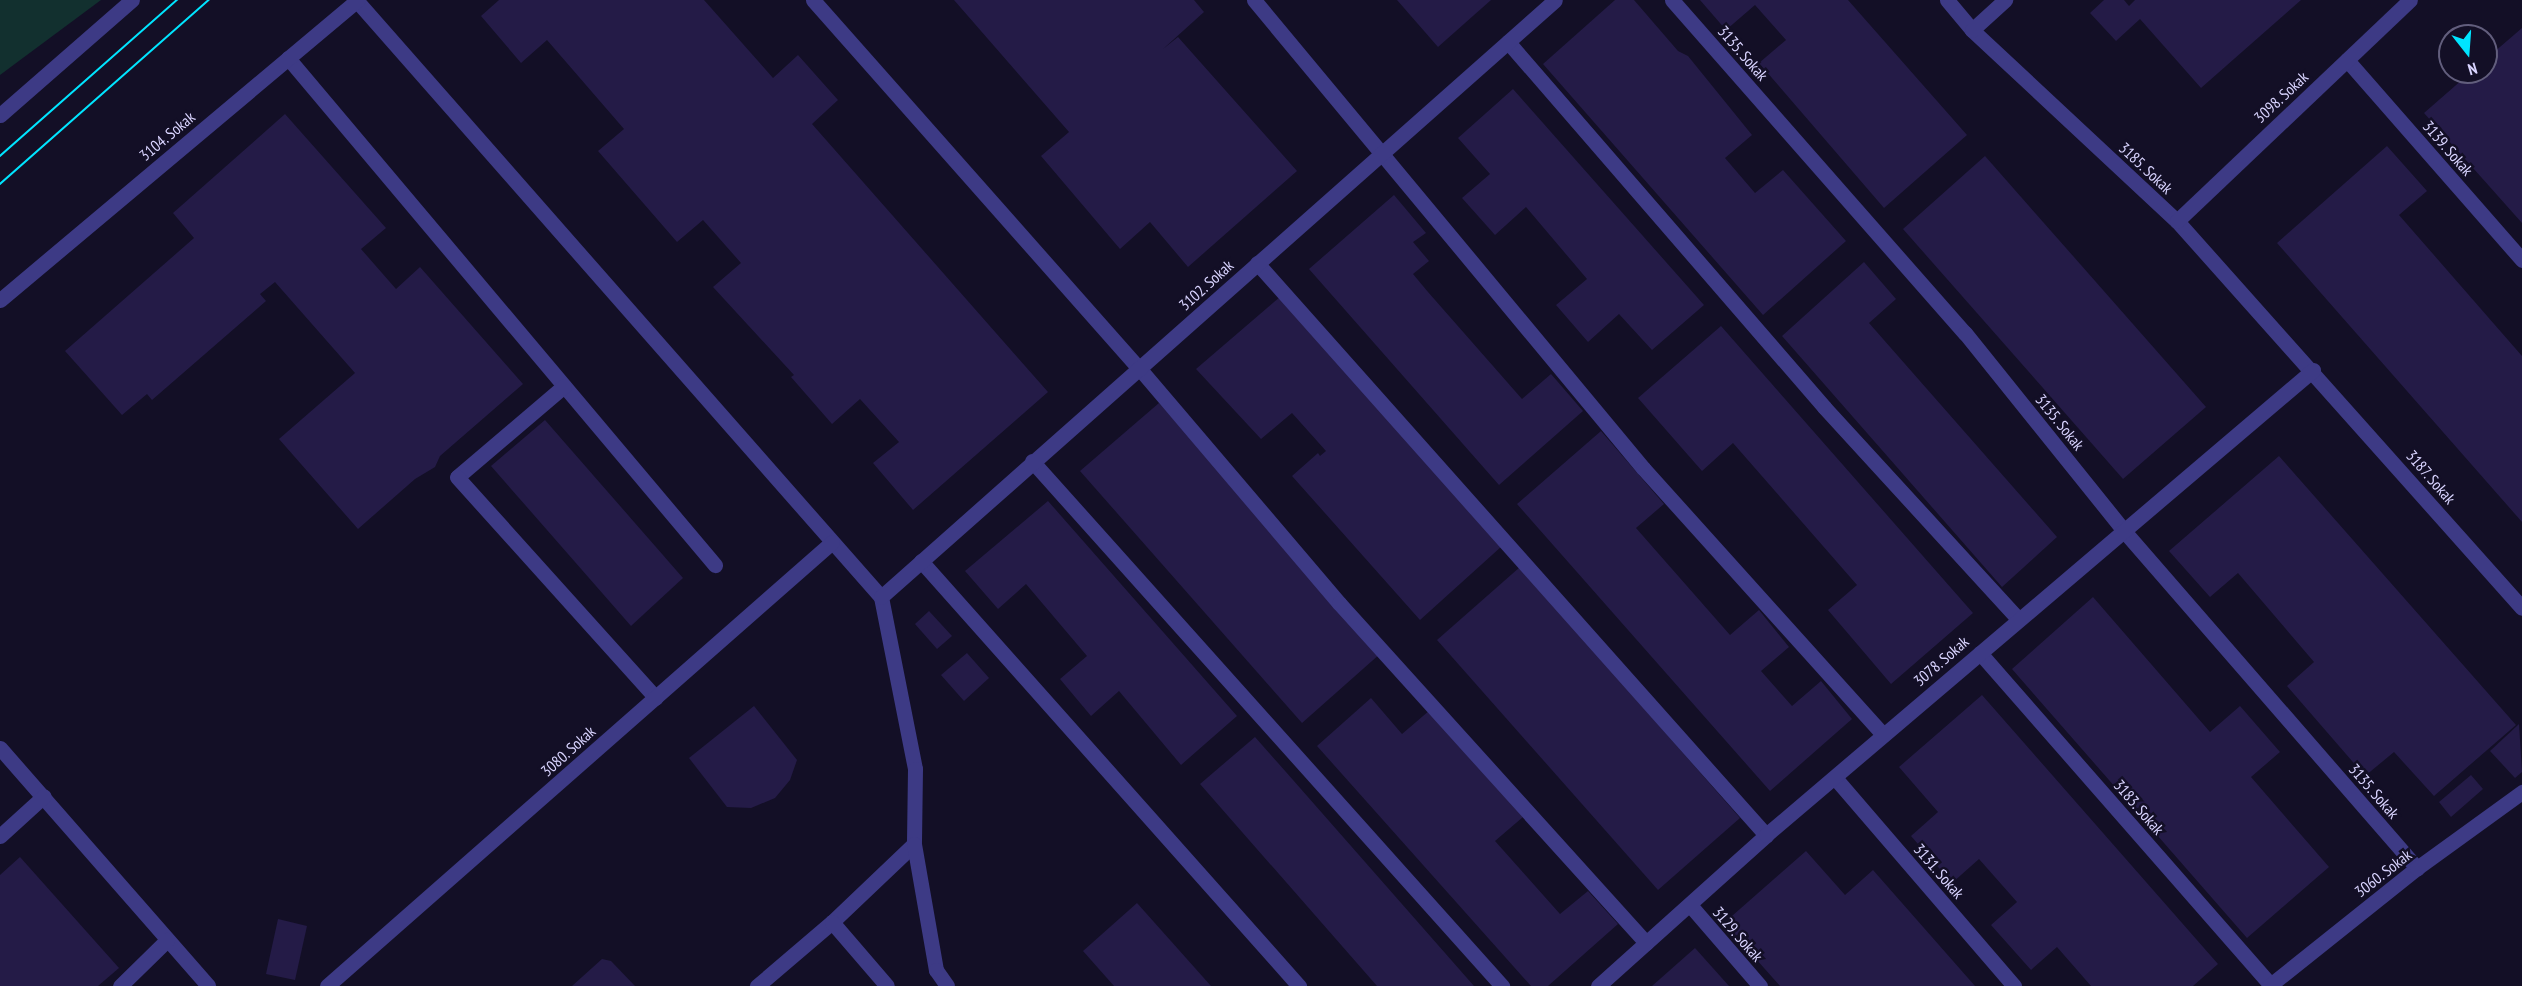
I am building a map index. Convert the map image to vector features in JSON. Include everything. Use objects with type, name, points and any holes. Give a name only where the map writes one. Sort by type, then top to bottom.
[{"type":"street","points":[[0,114],[132,0]]},
{"type":"street","points":[[813,0],[1139,368],[1339,603],[1646,943]]},
{"type":"street","points":[[1254,0],[1642,468],[1883,735]]},
{"type":"street","name":"3102. Sokak","points":[[880,597],[1555,0]]},
{"type":"street","name":"3135. Sokak","points":[[1672,0],[1965,333],[2124,531],[2417,868]]},
{"type":"street","name":"3185. Sokak","points":[[1947,0],[1972,30],[2177,221],[2313,370]]},
{"type":"street","points":[[1972,30],[2005,0]]},
{"type":"street","name":"3098. Sokak","points":[[2177,221],[2410,0]]},
{"type":"street","points":[[357,1],[880,597],[915,769],[914,844],[936,970],[947,986]]},
{"type":"street","name":"3104. Sokak","points":[[0,300],[357,1]]},
{"type":"street","points":[[1508,42],[1824,407],[2018,619]]},
{"type":"street","points":[[288,58],[715,565]]},
{"type":"street","name":"3139. Sokak","points":[[2347,60],[2522,260]]},
{"type":"street","points":[[1257,263],[1766,836]]},
{"type":"street","name":"3078. Sokak","points":[[1598,986],[1766,836],[1836,779],[1883,735],[2313,370]]},
{"type":"street","name":"3187. Sokak","points":[[2313,370],[2522,608]]},
{"type":"street","points":[[564,386],[457,477],[656,698]]},
{"type":"street","points":[[1032,461],[1502,986]]},
{"type":"street","name":"3080. Sokak","points":[[327,986],[832,542]]},
{"type":"street","points":[[921,561],[1299,986]]},
{"type":"street","name":"3183. Sokak","points":[[1980,652],[2270,985]]},
{"type":"street","points":[[0,748],[208,986]]},
{"type":"street","name":"3131. Sokak","points":[[1836,779],[2014,986]]},
{"type":"street","name":"3060. Sokak","points":[[2270,985],[2417,868],[2522,792]]},
{"type":"street","points":[[0,836],[44,796]]},
{"type":"street","points":[[757,986],[832,922],[914,844]]},
{"type":"street","name":"3129. Sokak","points":[[1689,905],[1760,986]]},
{"type":"street","points":[[832,922],[887,986]]},
{"type":"street","points":[[120,986],[167,940]]},
{"type":"green space","points":[[0,0],[101,0],[0,75]]},
{"type":"building","points":[[499,0],[704,0],[773,78],[798,55],[838,100],[812,124],[1048,392],[913,510],[873,463],[899,442],[860,399],[832,424],[791,377],[794,375],[713,287],[741,263],[703,220],[677,242],[598,151],[624,129],[547,40],[521,63],[481,16]]},
{"type":"building","points":[[954,0],[1194,0],[1204,12],[1163,49],[1178,37],[1297,171],[1188,267],[1150,222],[1120,249],[1041,156],[1069,132]]},
{"type":"building","points":[[1397,0],[1491,0],[1438,47]]},
{"type":"building","points":[[1615,0],[1634,0],[1678,51],[1688,56],[1752,135],[1725,158],[1755,193],[1783,170],[1846,241],[1763,315],[1543,64]]},
{"type":"building","points":[[1700,0],[1848,0],[1967,135],[1884,208],[1759,63],[1786,40],[1755,5],[1726,30]]},
{"type":"building","points":[[2104,0],[2124,0],[2129,6],[2135,0],[2301,0],[2201,88],[2140,19],[2116,41],[2090,13]]},
{"type":"building","points":[[2522,28],[2522,223],[2424,113],[2457,84],[2498,84],[2498,49]]},
{"type":"building","points":[[1513,89],[1704,305],[1652,350],[1619,314],[1588,342],[1556,305],[1587,279],[1526,207],[1495,235],[1462,198],[1490,174],[1458,138]]},
{"type":"building","points":[[285,114],[386,228],[361,249],[396,289],[420,267],[523,384],[440,456],[435,467],[415,479],[358,529],[279,439],[355,373],[275,282],[260,294],[266,301],[152,400],[147,394],[122,415],[65,351],[194,238],[173,213]]},
{"type":"building","points":[[2387,146],[2427,191],[2399,215],[2522,356],[2522,522],[2277,243]]},
{"type":"building","points":[[1985,156],[2206,407],[2123,479],[1903,229]]},
{"type":"building","points":[[1394,195],[1426,233],[1413,242],[1429,261],[1413,274],[1428,292],[1522,399],[1551,374],[1583,411],[1499,485],[1309,269]]},
{"type":"building","points":[[1864,262],[1896,299],[1869,323],[2057,537],[2002,587],[1782,336]]},
{"type":"building","points":[[1281,296],[1502,546],[1420,620],[1292,476],[1318,453],[1320,456],[1326,451],[1292,413],[1261,439],[1196,369]]},
{"type":"building","points":[[1721,326],[1973,613],[1891,684],[1828,610],[1857,585],[1733,443],[1702,471],[1638,398]]},
{"type":"building","points":[[1159,403],[1381,653],[1302,723],[1080,471]]},
{"type":"building","points":[[545,420],[683,578],[631,626],[491,466]]},
{"type":"building","points":[[1601,431],[1664,504],[1636,528],[1730,635],[1759,610],[1789,647],[1761,671],[1792,706],[1821,681],[1852,719],[1770,791],[1517,504]]},
{"type":"building","points":[[2279,456],[2516,725],[2434,796],[2394,752],[2365,776],[2287,686],[2314,662],[2238,573],[2210,597],[2169,551]]},
{"type":"building","points":[[1048,501],[1237,716],[1181,765],[1119,691],[1091,716],[1060,679],[1087,656],[1026,584],[998,609],[965,571]]},
{"type":"building","points":[[1520,567],[1740,818],[1658,890],[1437,640]]},
{"type":"building","points":[[2093,597],[2210,732],[2240,706],[2280,752],[2251,777],[2329,867],[2247,938],[2012,669]]},
{"type":"building","points":[[929,611],[952,636],[937,649],[915,624]]},
{"type":"building","points":[[967,653],[989,678],[964,701],[941,675]]},
{"type":"building","points":[[1982,695],[2218,964],[2193,986],[2091,986],[2057,947],[2031,970],[1991,925],[2017,902],[1979,859],[1952,883],[1911,836],[1938,812],[1899,767]]},
{"type":"building","points":[[1371,698],[1402,734],[1430,710],[1523,817],[1495,841],[1560,914],[1588,891],[1618,924],[1548,986],[1531,986],[1317,746]]},
{"type":"building","points":[[754,706],[797,760],[790,780],[775,798],[751,808],[727,807],[689,758]]},
{"type":"building","points":[[2519,724],[2522,772],[2515,778],[2490,751]]},
{"type":"building","points":[[1255,737],[1474,986],[1377,986],[1200,784]]},
{"type":"building","points":[[2471,775],[2483,789],[2451,817],[2439,802]]},
{"type":"building","points":[[1806,851],[1845,895],[1873,870],[1975,986],[1780,986],[1724,923]]},
{"type":"building","points":[[20,857],[119,968],[98,986],[0,986],[0,875]]},
{"type":"building","points":[[1137,903],[1211,986],[1114,986],[1083,951]]},
{"type":"building","points":[[278,919],[307,926],[295,980],[266,974]]},
{"type":"building","points":[[1695,948],[1729,986],[1652,986]]},
{"type":"building","points":[[602,959],[611,961],[635,986],[572,986]]},
{"type":"tram line","points":[[0,156],[177,0]]},
{"type":"tram line","points":[[0,184],[209,0]]}]
